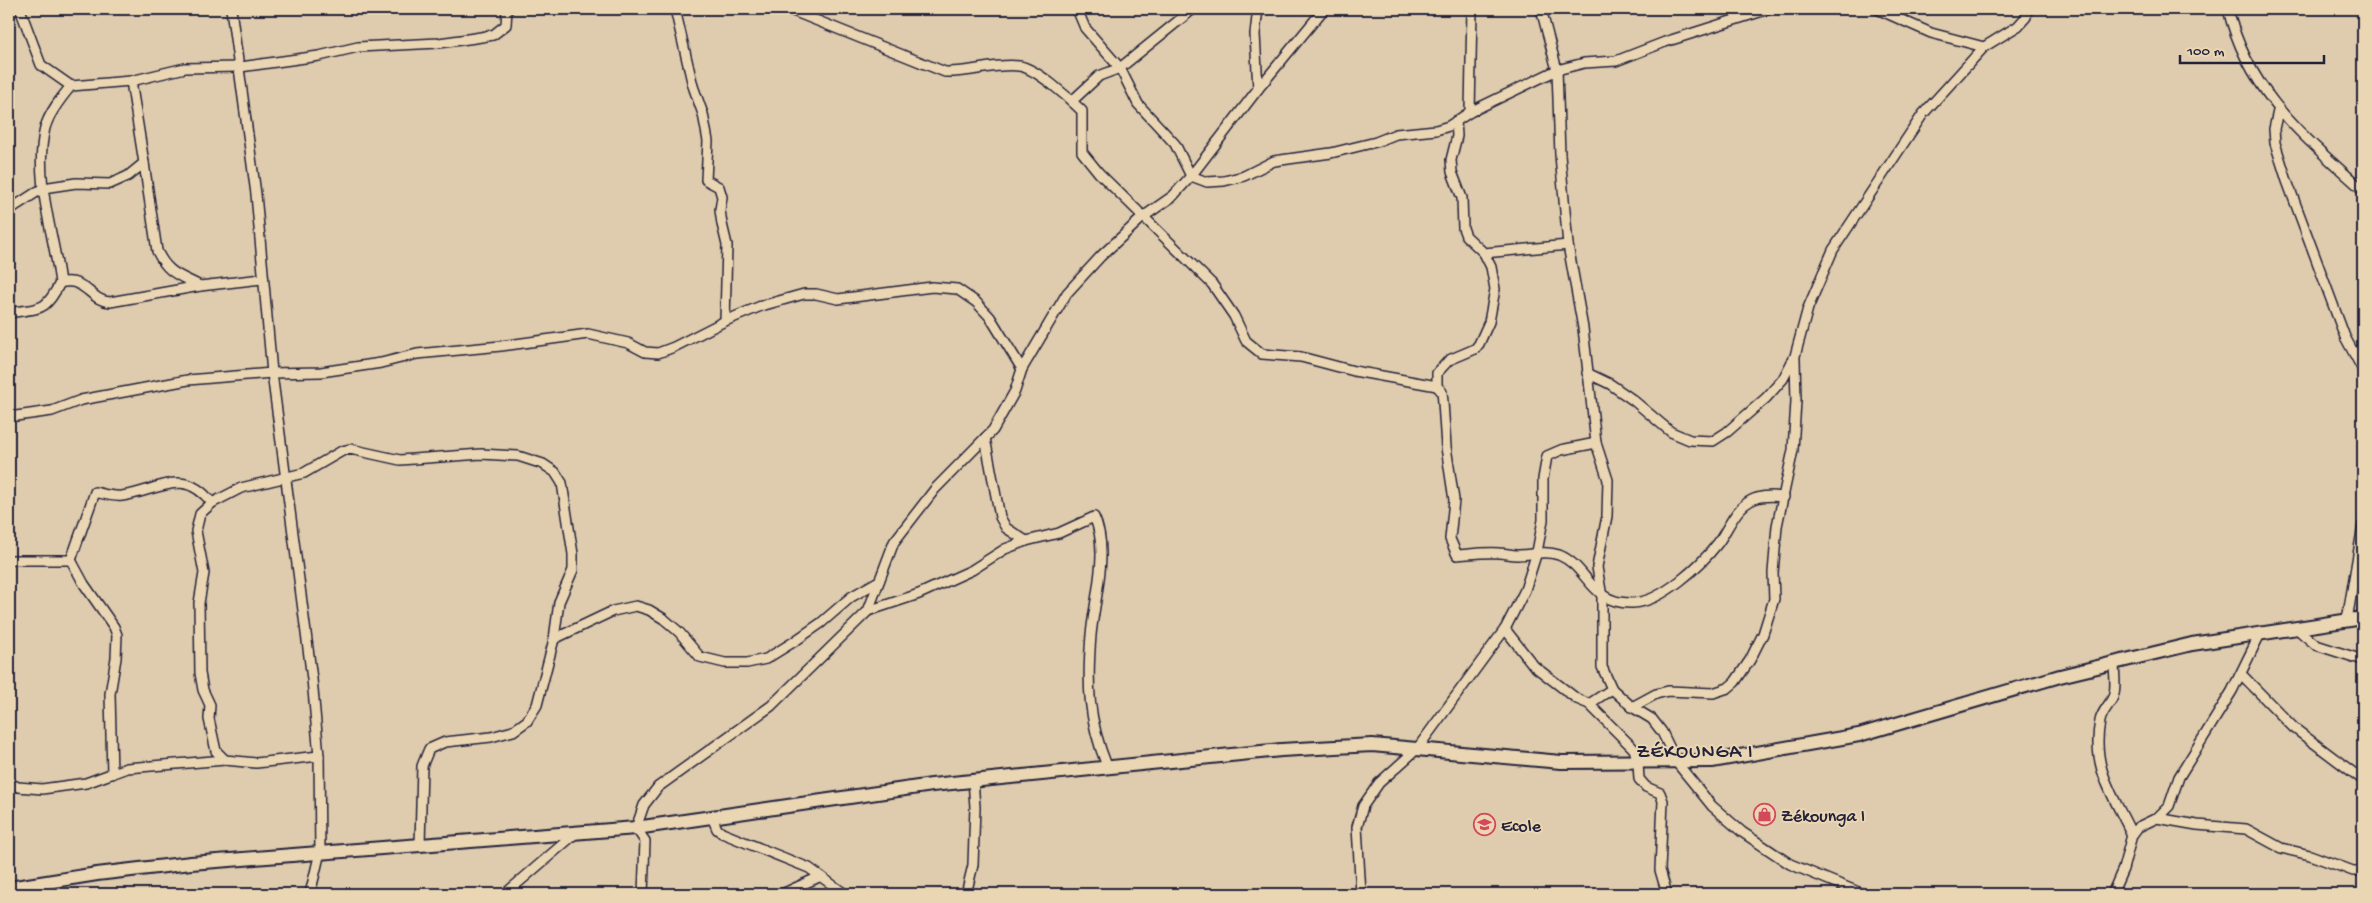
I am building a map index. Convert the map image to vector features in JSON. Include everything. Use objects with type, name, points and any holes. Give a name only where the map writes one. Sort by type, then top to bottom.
[{"type":"street","points":[[20,9],[41,65],[71,86],[131,81],[185,68],[240,67],[319,56],[358,46],[439,43],[493,35],[502,30],[506,25],[507,9]]},
{"type":"street","points":[[231,9],[256,194],[262,279],[272,373],[312,679],[319,756],[320,852],[310,894]]},
{"type":"street","points":[[675,9],[703,114],[708,141],[706,180],[719,187],[722,197],[721,217],[727,245],[725,321]]},
{"type":"street","points":[[788,9],[945,72],[961,73],[1005,66],[1028,68],[1072,101],[1082,111],[1084,119],[1081,139],[1082,152],[1099,173],[1212,284],[1234,316],[1246,341],[1262,354],[1301,357],[1354,371],[1437,386]]},
{"type":"street","points":[[1077,9],[1085,28],[1120,68],[1138,104],[1175,144],[1191,176],[1207,182],[1224,181],[1244,176],[1274,160],[1339,151],[1376,142],[1396,134],[1436,130],[1557,70],[1616,60],[1665,42],[1769,9]]},
{"type":"street","points":[[1072,101],[1099,76],[1120,68],[1193,9]]},
{"type":"street","points":[[1258,9],[1255,34],[1258,89]]},
{"type":"street","points":[[636,828],[644,805],[658,787],[771,706],[868,611],[888,554],[906,524],[935,489],[985,438],[1006,408],[1022,369],[1067,293],[1101,256],[1143,217],[1173,196],[1324,9]]},
{"type":"street","points":[[1470,112],[1472,9]]},
{"type":"street","points":[[1541,9],[1557,70],[1560,155],[1568,245],[1583,328],[1596,443],[1608,480],[1607,516],[1597,567],[1602,597],[1602,666],[1612,689],[1632,707],[1652,719],[1662,732],[1677,763],[1712,806],[1742,832],[1790,864],[1863,894]]},
{"type":"street","points":[[1877,9],[1931,33],[1984,48]]},
{"type":"street","points":[[1587,373],[1610,384],[1633,400],[1671,432],[1690,440],[1712,441],[1766,398],[1783,379],[1795,356],[1808,308],[1833,250],[1923,114],[1984,48],[2018,26],[2026,17],[2027,9]]},
{"type":"street","points":[[2228,9],[2233,32],[2253,73],[2278,111],[2302,136],[2363,190]]},
{"type":"street","points":[[131,81],[156,251],[171,272],[200,286]]},
{"type":"street","points":[[9,313],[34,310],[44,306],[52,300],[60,283],[43,188],[42,154],[46,128],[61,98],[71,86]]},
{"type":"street","points":[[2278,111],[2274,129],[2287,181],[2345,337],[2363,367]]},
{"type":"street","points":[[1456,121],[1457,136],[1451,160],[1452,172],[1462,198],[1462,228],[1466,236],[1484,253],[1491,267],[1494,283],[1489,322],[1475,349],[1449,360],[1437,373],[1437,386],[1442,392],[1446,447],[1454,500],[1450,533],[1454,551],[1457,555],[1500,553],[1523,555],[1537,552],[1560,556],[1573,565],[1602,597],[1633,603],[1648,599],[1689,574],[1718,542],[1734,516],[1746,503],[1755,498],[1784,497]]},
{"type":"street","points":[[9,210],[43,188],[76,183],[110,184],[128,176],[144,163]]},
{"type":"street","points":[[1484,253],[1568,245]]},
{"type":"street","points":[[60,283],[67,281],[81,285],[102,301],[110,302],[159,295],[200,286],[262,279]]},
{"type":"street","points":[[9,417],[52,411],[81,400],[188,380],[272,373],[321,372],[381,363],[417,354],[501,346],[588,334],[628,343],[645,352],[658,353],[761,306],[804,294],[816,294],[838,299],[924,288],[957,289],[976,302],[990,317],[1022,369]]},
{"type":"street","points":[[1632,707],[1656,694],[1668,691],[1713,693],[1728,688],[1735,682],[1750,660],[1763,634],[1774,599],[1774,548],[1793,450],[1796,402],[1795,356]]},
{"type":"street","points":[[985,438],[1000,517],[1006,528],[1026,541]]},
{"type":"street","points":[[1361,894],[1357,827],[1363,806],[1379,783],[1394,767],[1417,749],[1505,629],[1525,590],[1537,552],[1543,520],[1543,479],[1547,456],[1560,450],[1596,443]]},
{"type":"street","points":[[225,760],[216,751],[210,719],[210,705],[202,690],[200,673],[199,602],[204,573],[196,531],[200,514],[212,503],[241,488],[304,473],[342,451],[350,449],[400,460],[482,454],[518,456],[543,464],[555,472],[562,483],[574,554],[574,570],[559,602],[554,639],[537,705],[527,721],[513,731],[445,742],[430,749],[422,766],[420,845]]},
{"type":"street","points":[[112,774],[110,694],[116,658],[117,635],[114,627],[84,584],[71,560],[95,492],[109,496],[122,496],[184,483],[202,490],[212,503]]},
{"type":"street","points":[[868,611],[919,594],[972,570],[1006,549],[1026,541],[1059,533],[1094,517],[1100,543],[1100,578],[1091,633],[1089,697],[1095,737],[1107,766]]},
{"type":"street","points":[[2347,620],[2363,525]]},
{"type":"street","points":[[9,560],[71,560]]},
{"type":"street","points":[[554,639],[614,611],[636,606],[649,610],[664,619],[680,632],[700,657],[725,663],[746,663],[766,659],[821,623],[851,597],[879,581]]},
{"type":"street","points":[[9,888],[97,874],[320,852],[512,839],[636,828],[973,780],[1282,750],[1372,745],[1561,762],[1677,763],[1734,758],[1859,735],[2060,676],[2192,644],[2363,618]]},
{"type":"street","points":[[2296,628],[2316,645],[2363,660]]},
{"type":"street","points":[[1505,629],[1534,666],[1570,694],[1589,704],[1634,749],[1638,763],[1639,779],[1646,787],[1660,794],[1663,801],[1660,870],[1667,894]]},
{"type":"street","points":[[2112,894],[2123,869],[2132,834],[2138,827],[2157,818],[2169,806],[2188,760],[2241,674],[2260,634]]},
{"type":"street","points":[[2114,663],[2114,696],[2102,712],[2098,750],[2100,768],[2132,834]]},
{"type":"street","points":[[2241,674],[2294,728],[2363,780]]},
{"type":"street","points":[[1589,704],[1612,689]]},
{"type":"street","points":[[9,784],[18,787],[42,789],[86,783],[127,768],[225,760],[256,763],[319,756]]},
{"type":"street","points":[[966,894],[973,865],[975,807],[973,780]]},
{"type":"street","points":[[712,817],[717,829],[722,833],[809,868],[833,891],[845,894]]},
{"type":"street","points":[[2157,818],[2197,825],[2246,829],[2281,848],[2310,855],[2353,871],[2363,872]]},
{"type":"street","points":[[636,828],[645,842],[643,894]]},
{"type":"street","points":[[505,894],[577,832]]},
{"type":"street","points":[[782,894],[820,878]]},
{"type":"place","name":"Zékounga I","points":[[1765,815]]},
{"type":"place","name":"Ecole","points":[[1485,825]]},
{"type":"district","name":"ZÉKOUNGA I","points":[[1695,750]]}]
